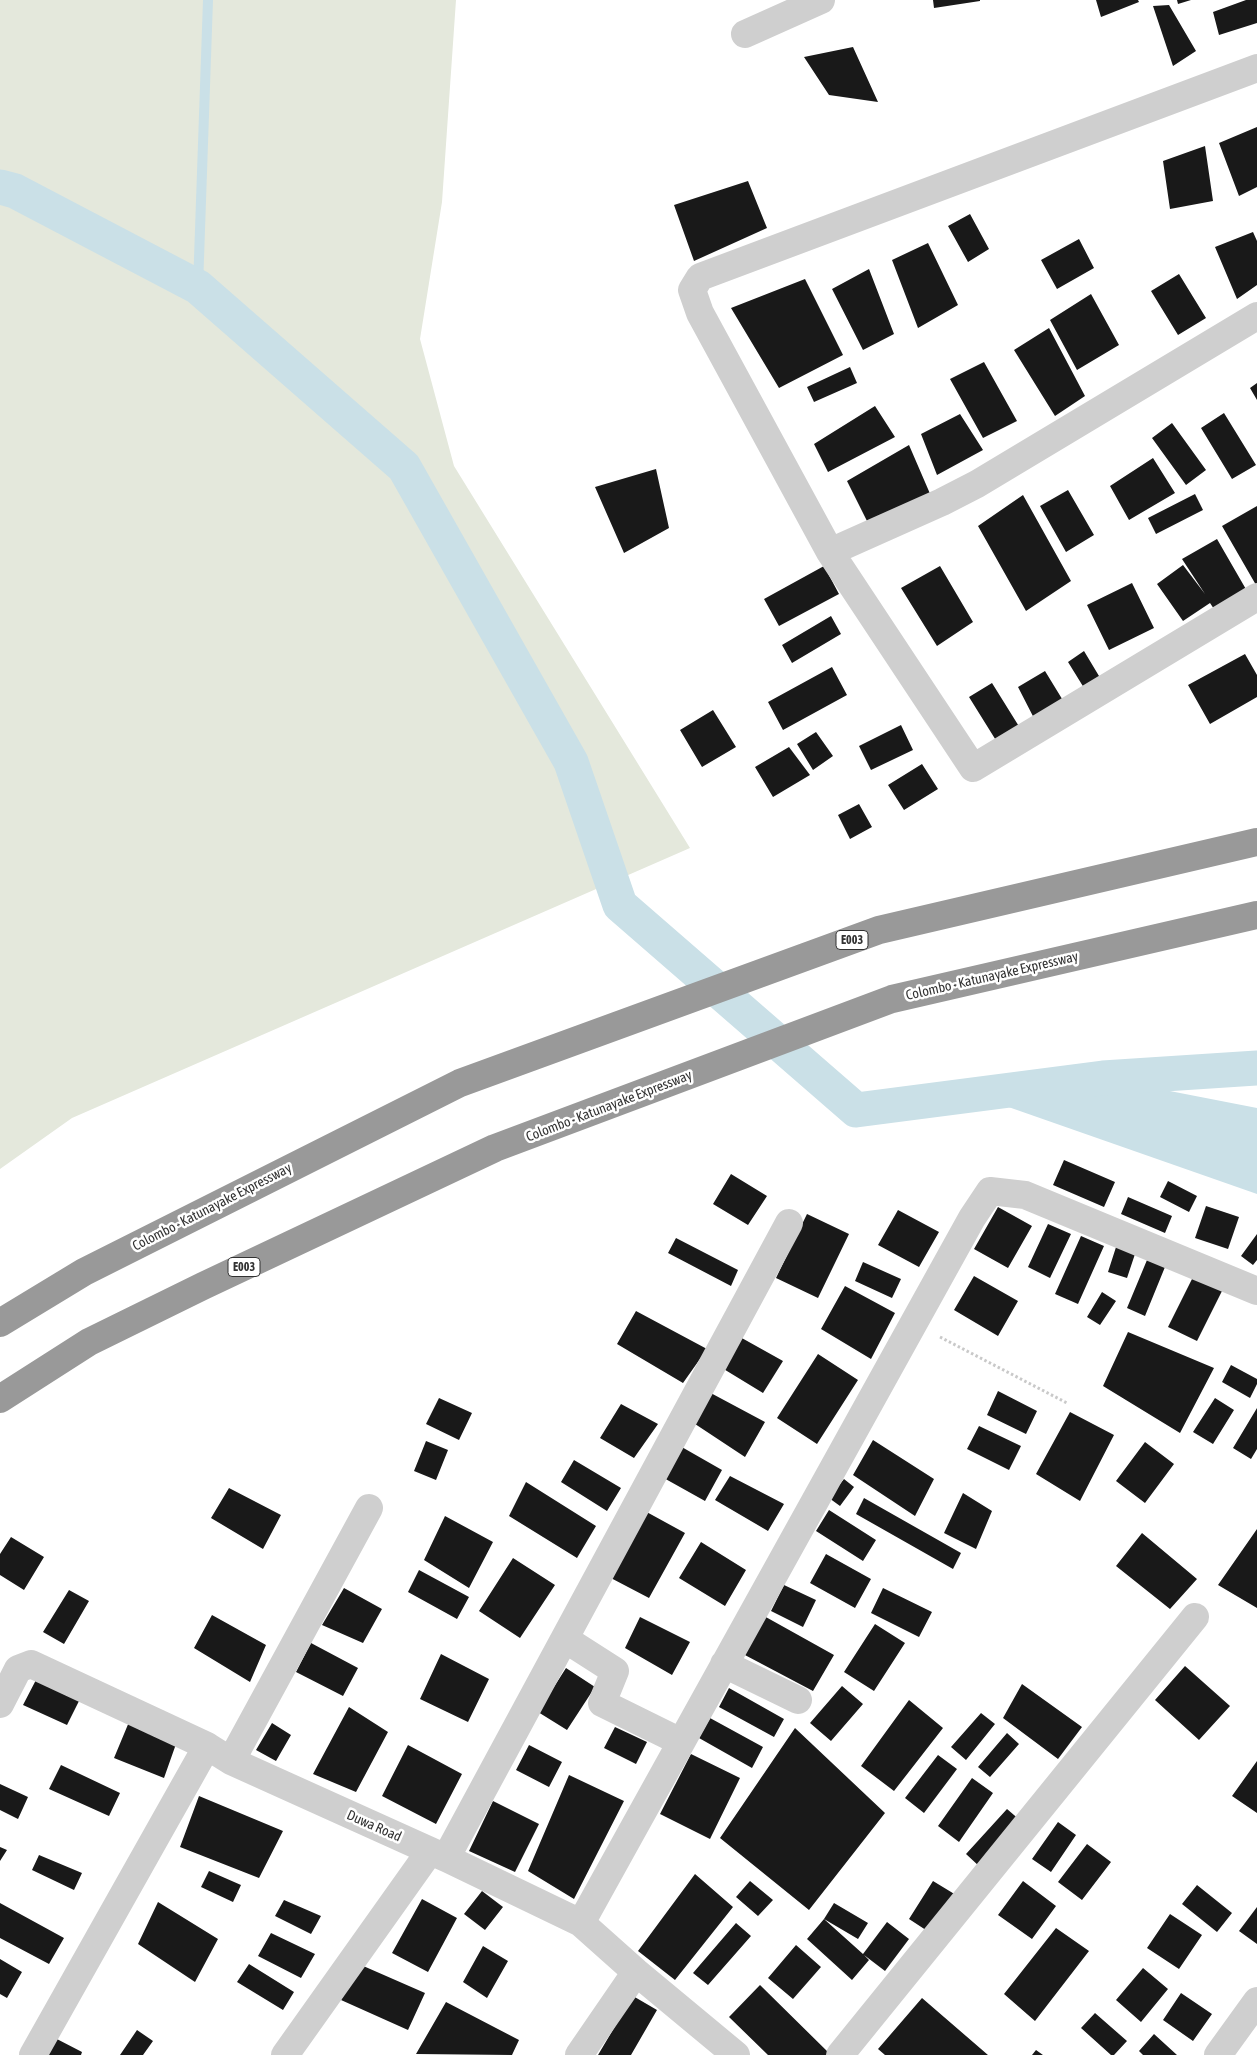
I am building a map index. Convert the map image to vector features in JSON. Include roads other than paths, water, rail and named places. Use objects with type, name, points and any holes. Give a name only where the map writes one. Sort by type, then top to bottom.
[{"type":"highway","name":"Colombo - Katunayake Expressway","points":[[0,1323],[92,1267],[460,1083],[879,930],[1257,842]]},
{"type":"highway","name":"Colombo - Katunayake Expressway","points":[[0,1399],[89,1342],[495,1148],[892,999],[1257,915]]},
{"type":"street","points":[[745,34],[821,0]]},
{"type":"street","points":[[1257,68],[700,277],[692,290],[700,313],[830,552],[972,768],[1257,597]]},
{"type":"street","points":[[830,552],[942,502],[977,484],[1257,316]]},
{"type":"street","points":[[581,1923],[913,1323],[972,1218],[990,1191],[1025,1195],[1257,1291]]},
{"type":"street","points":[[285,2055],[438,1854],[564,1639],[789,1223]]},
{"type":"street","points":[[231,1761],[369,1508]]},
{"type":"street","points":[[840,2055],[1195,1617]]},
{"type":"street","points":[[564,1639],[615,1671],[602,1703],[681,1742]]},
{"type":"street","name":"Duwa Road","points":[[0,1704],[18,1669],[31,1664],[207,1746],[231,1761],[438,1854],[581,1923],[636,1972],[736,2055]]},
{"type":"street","points":[[724,1664],[798,1700]]},
{"type":"street","points":[[33,2055],[207,1746]]},
{"type":"street","points":[[579,2055],[636,1972]]},
{"type":"street","points":[[1218,2055],[1257,2001]]},
{"type":"water","points":[[1103,1078],[1257,1108],[1257,1194],[997,1103]]},
{"type":"waterway","points":[[198,287],[208,0]]},
{"type":"waterway","points":[[0,187],[15,191],[198,287],[404,467],[571,762],[620,905],[856,1110],[1103,1078],[1257,1068]]}]
